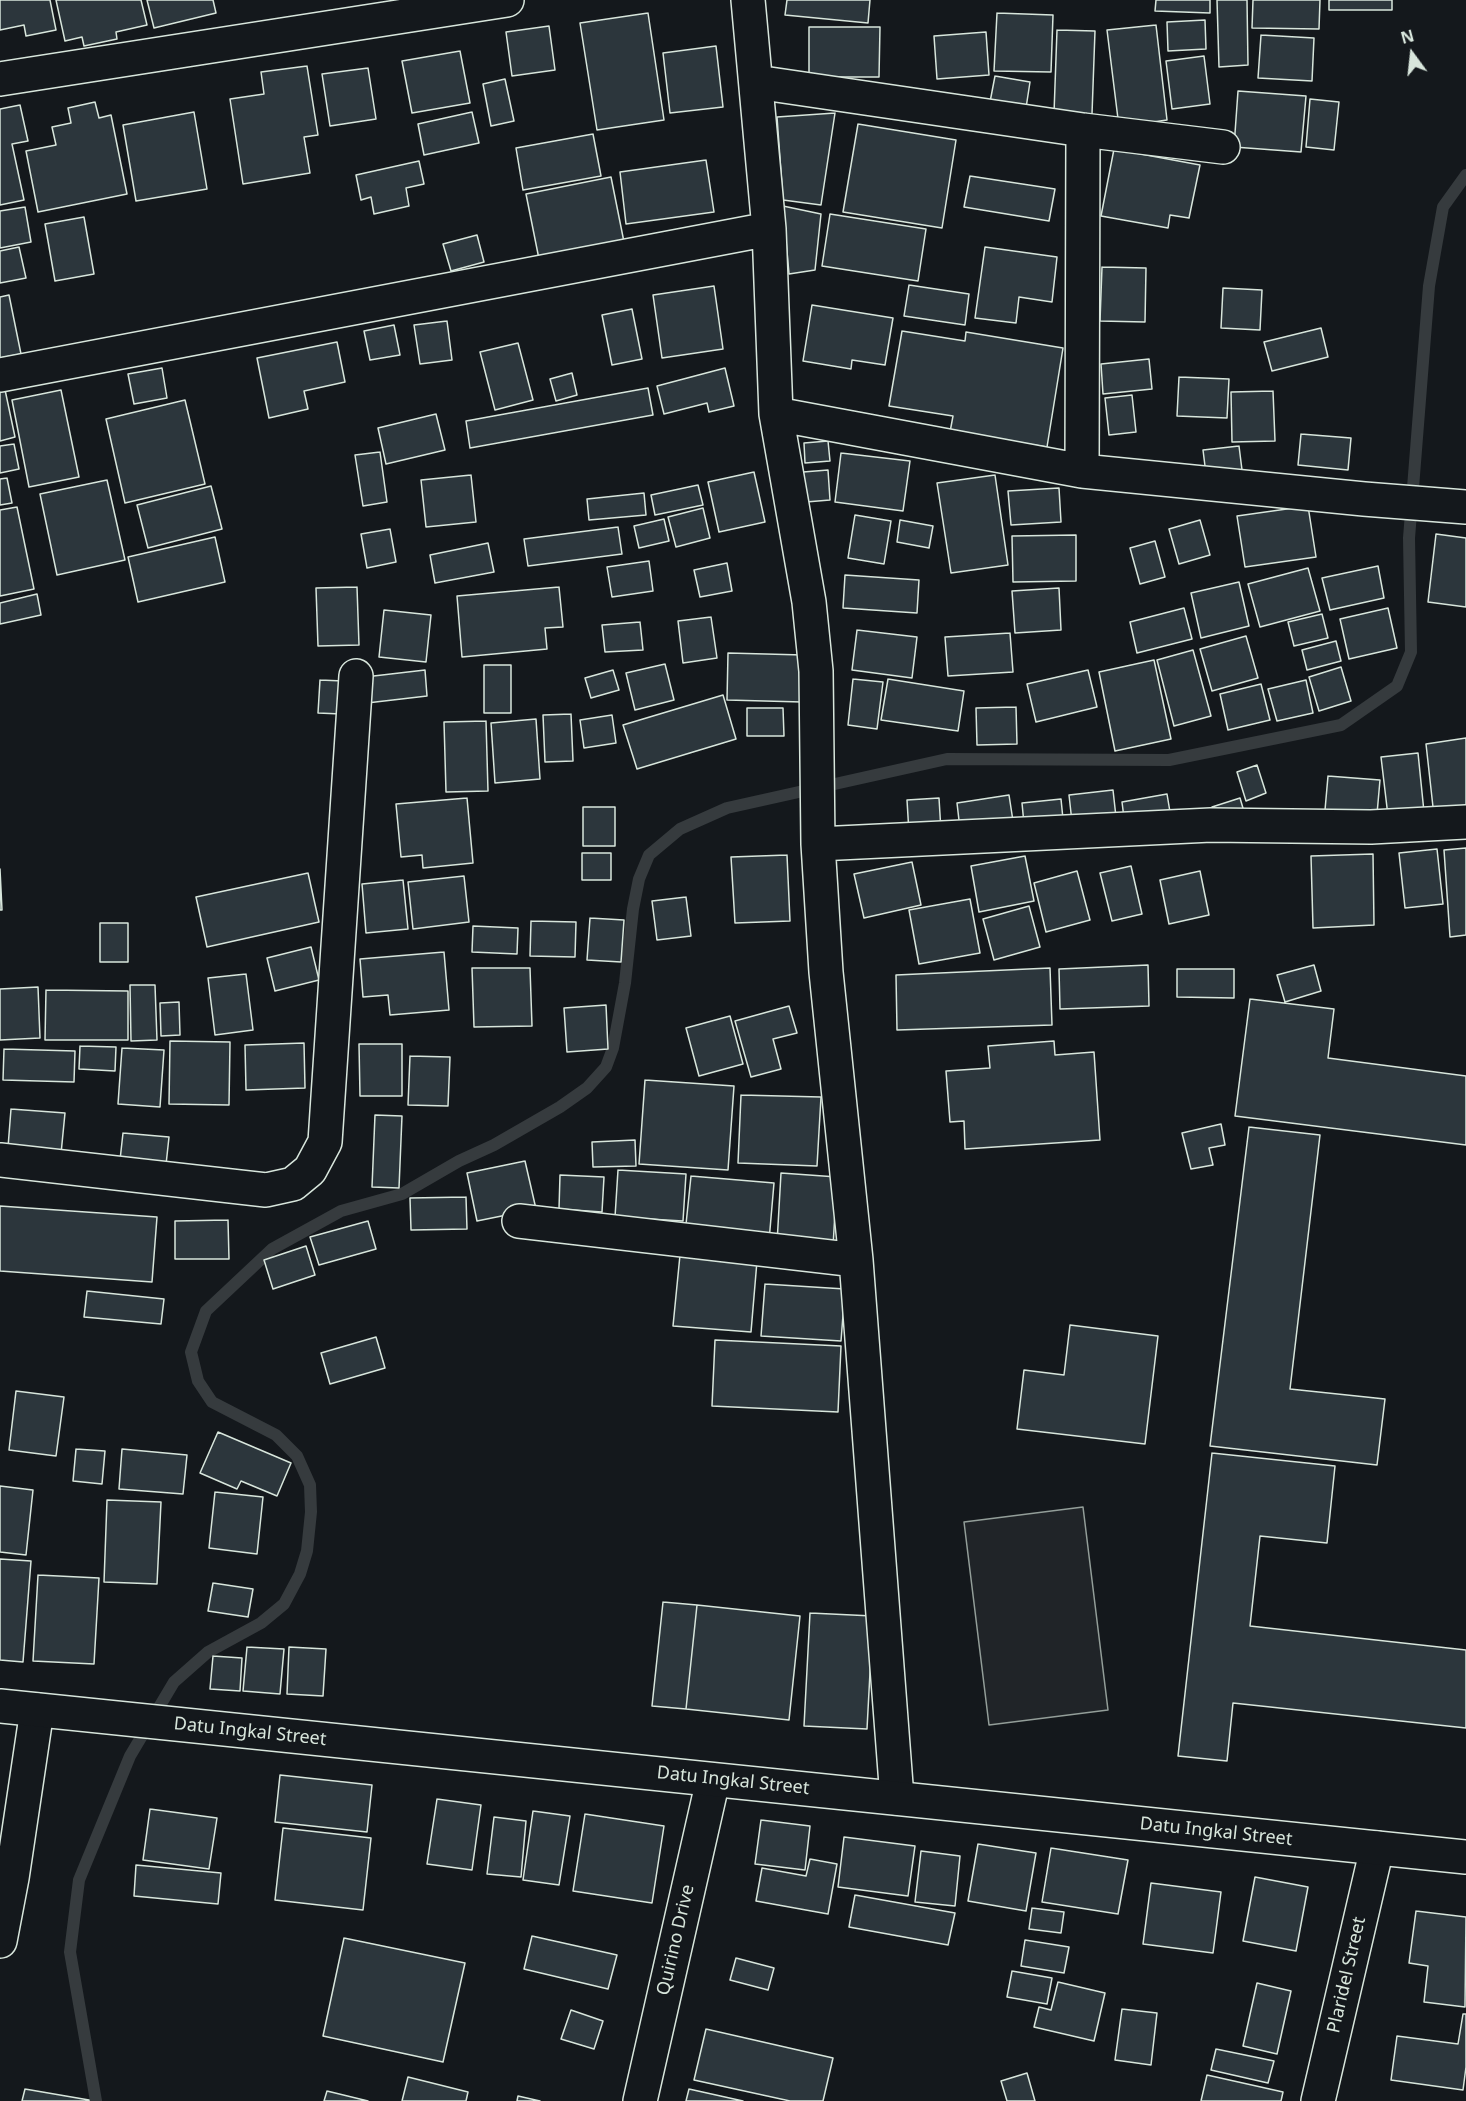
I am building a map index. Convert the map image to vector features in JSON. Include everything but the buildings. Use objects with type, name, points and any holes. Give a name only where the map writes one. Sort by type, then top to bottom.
[{"type":"street","points":[[0,79],[507,0]]},
{"type":"street","points":[[748,0],[769,229],[776,414],[809,602],[816,671],[818,829],[826,972],[856,1260],[897,1798]]},
{"type":"street","points":[[756,82],[1083,130],[1223,147]]},
{"type":"street","points":[[1082,471],[1083,130]]},
{"type":"street","points":[[0,375],[769,229]]},
{"type":"street","points":[[776,414],[1082,471],[1456,506]]},
{"type":"street","points":[[0,1160],[266,1190],[293,1184],[310,1170],[325,1143],[356,676]]},
{"type":"street","points":[[818,829],[1211,825],[1371,827],[1466,822]]},
{"type":"street","points":[[519,1221],[856,1260]]},
{"type":"street","name":"Datu Ingkal Street","points":[[0,1706],[1466,1857]]},
{"type":"street","points":[[0,1941],[12,1878],[37,1710]]},
{"type":"street","name":"Quirino Drive","points":[[640,2101],[713,1780]]},
{"type":"street","name":"Plaridel Street","points":[[1318,2101],[1377,1848]]},
{"type":"shaded area","points":[[1083,1507],[1108,1710],[989,1725],[964,1522]]},
{"type":"waterway","points":[[96,2101],[70,1952],[79,1880],[130,1756],[174,1682],[208,1652],[261,1623],[284,1604],[300,1574],[307,1551],[311,1512],[310,1485],[297,1456],[276,1435],[212,1402],[198,1381],[191,1352],[206,1311],[272,1249],[341,1211],[402,1194],[459,1161],[494,1145],[560,1107],[587,1088],[606,1067],[613,1048],[625,983],[633,909],[639,879],[649,855],[680,829],[727,808],[947,759],[1169,760],[1341,725],[1397,686],[1411,652],[1409,538],[1429,286],[1443,207],[1466,175]]}]
